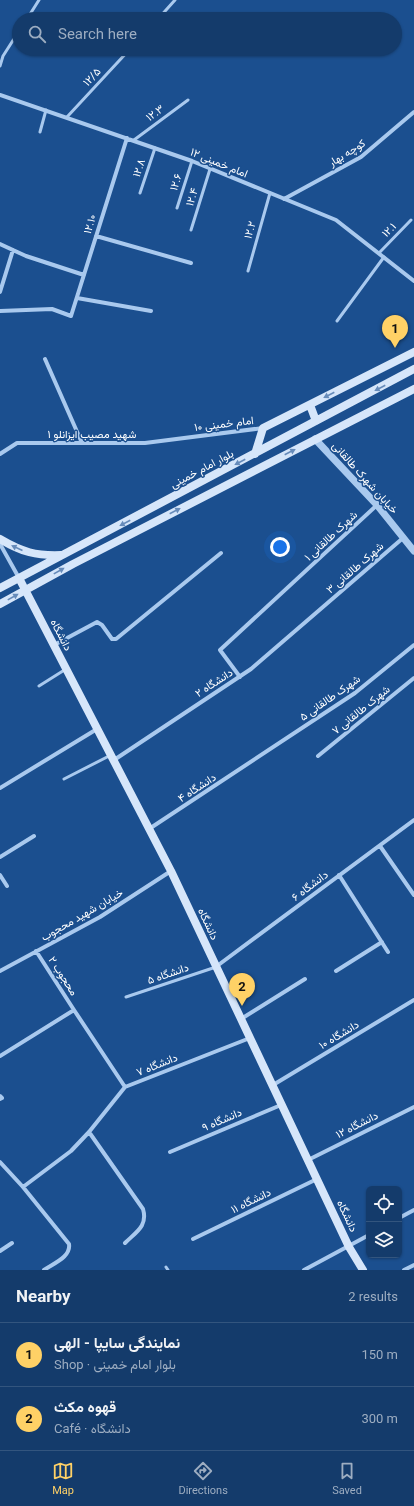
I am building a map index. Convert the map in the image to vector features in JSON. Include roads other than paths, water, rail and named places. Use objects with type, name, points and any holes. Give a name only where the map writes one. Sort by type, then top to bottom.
[{"type":"main road","points":[[255,454],[264,428],[414,352]]},
{"type":"main road","name":"بلوار امام خمینی","points":[[0,588],[414,370]]},
{"type":"main road","points":[[0,604],[315,439],[414,389]]},
{"type":"main road","points":[[310,405],[316,421]]},
{"type":"main road","points":[[308,426],[315,439]]},
{"type":"main road","points":[[0,539],[17,550],[40,556],[64,555]]},
{"type":"main road","name":"دانشگاه","points":[[19,578],[170,871],[349,1247],[364,1270]]},
{"type":"street","name":"امام خمینی ۱۲","points":[[0,94],[192,161],[336,220],[414,281]]},
{"type":"street","name":"کوچه بهار","points":[[284,199],[361,157],[414,112]]},
{"type":"street","name":"۱۲.۱۰","points":[[0,311],[52,309],[71,316],[127,138]]},
{"type":"street","points":[[96,236],[191,263]]},
{"type":"street","points":[[0,244],[26,256],[84,274]]},
{"type":"street","points":[[0,292],[13,250]]},
{"type":"street","points":[[77,298],[151,310]]},
{"type":"street","points":[[45,359],[82,443]]},
{"type":"street","name":"امام خمینی ۱۰","points":[[187,437],[264,428]]},
{"type":"street","name":"شهید مصیب ایزانلو ۱","points":[[0,454],[17,444],[145,443],[187,437]]},
{"type":"street","name":"خیابان شهرک طالقانی","points":[[315,439],[377,505],[414,551]]},
{"type":"street","name":"شهرک طالقانی ۱","points":[[240,677],[220,650],[377,505]]},
{"type":"street","name":"شهرک طالقانی ۳","points":[[318,611],[403,538]]},
{"type":"street","points":[[0,544],[19,578]]},
{"type":"street","points":[[54,645],[97,622],[102,625],[112,639],[116,639],[221,553]]},
{"type":"street","name":"دانشگاه ۲","points":[[112,757],[240,677],[318,611]]},
{"type":"street","name":"شهرک طالقانی ۵","points":[[254,761],[355,693],[414,645]]},
{"type":"street","name":"شهرک طالقانی ۷","points":[[318,756],[414,678]]},
{"type":"street","points":[[0,788],[97,729]]},
{"type":"street","name":"دانشگاه ۴","points":[[149,829],[254,761]]},
{"type":"street","name":"دانشگاه ۶","points":[[216,967],[414,820]]},
{"type":"street","points":[[0,857],[34,836]]},
{"type":"street","points":[[380,846],[414,895]]},
{"type":"street","name":"خیابان شهید محجوب","points":[[0,971],[100,917],[170,871]]},
{"type":"street","points":[[0,875],[7,886]]},
{"type":"street","points":[[339,875],[388,952]]},
{"type":"street","points":[[336,971],[382,942]]},
{"type":"street","name":"محجوب ۲","points":[[36,951],[125,1087]]},
{"type":"street","points":[[241,1019],[305,979]]},
{"type":"street","name":"دانشگاه ۱۰","points":[[273,1086],[414,1000]]},
{"type":"street","points":[[0,1056],[74,1010]]},
{"type":"street","name":"دانشگاه ۷","points":[[23,1187],[71,1151],[89,1132],[125,1087],[250,1038]]},
{"type":"street","points":[[0,1096],[2,1098],[0,1099]]},
{"type":"street","name":"دانشگاه ۹","points":[[170,1152],[282,1105]]},
{"type":"street","name":"دانشگاه ۱۲","points":[[308,1160],[414,1107]]},
{"type":"street","points":[[89,1132],[143,1209],[145,1216],[143,1227],[125,1243]]},
{"type":"street","points":[[0,1162],[23,1187],[69,1244],[70,1250],[67,1254],[44,1270]]},
{"type":"street","name":"دانشگاه ۱۱","points":[[193,1239],[317,1179]]},
{"type":"street","points":[[402,1216],[414,1210]]},
{"type":"street","points":[[304,1270],[366,1237]]},
{"type":"street","points":[[0,1250],[12,1243]]},
{"type":"street","points":[[404,1270],[414,1265]]},
{"type":"lane","points":[[31,12],[39,0]]},
{"type":"lane","points":[[164,12],[175,0]]},
{"type":"lane","points":[[0,66],[3,56],[12,42]]},
{"type":"lane","name":"۱۲/۵","points":[[67,117],[124,56]]},
{"type":"lane","name":"۱۲.۳","points":[[134,140],[188,100]]},
{"type":"lane","points":[[40,132],[46,110]]},
{"type":"lane","name":"۱۲.۸","points":[[140,193],[155,148]]},
{"type":"lane","name":"۱۲.۶","points":[[177,208],[192,161]]},
{"type":"lane","name":"۱۲.۴","points":[[191,230],[210,169]]},
{"type":"lane","name":"۱۲.۲","points":[[248,272],[270,193]]},
{"type":"lane","name":"۱۲.۱","points":[[379,253],[411,220]]},
{"type":"lane","points":[[337,321],[384,257]]},
{"type":"lane","points":[[39,686],[66,669]]},
{"type":"lane","points":[[64,779],[112,757]]},
{"type":"lane","name":"دانشگاه ۵","points":[[126,997],[216,967]]},
{"type":"place","name":"نمایندگی سایپا - الهی","points":[[395,348]]},
{"type":"place","name":"قهوه مکث","points":[[242,1006]]}]
